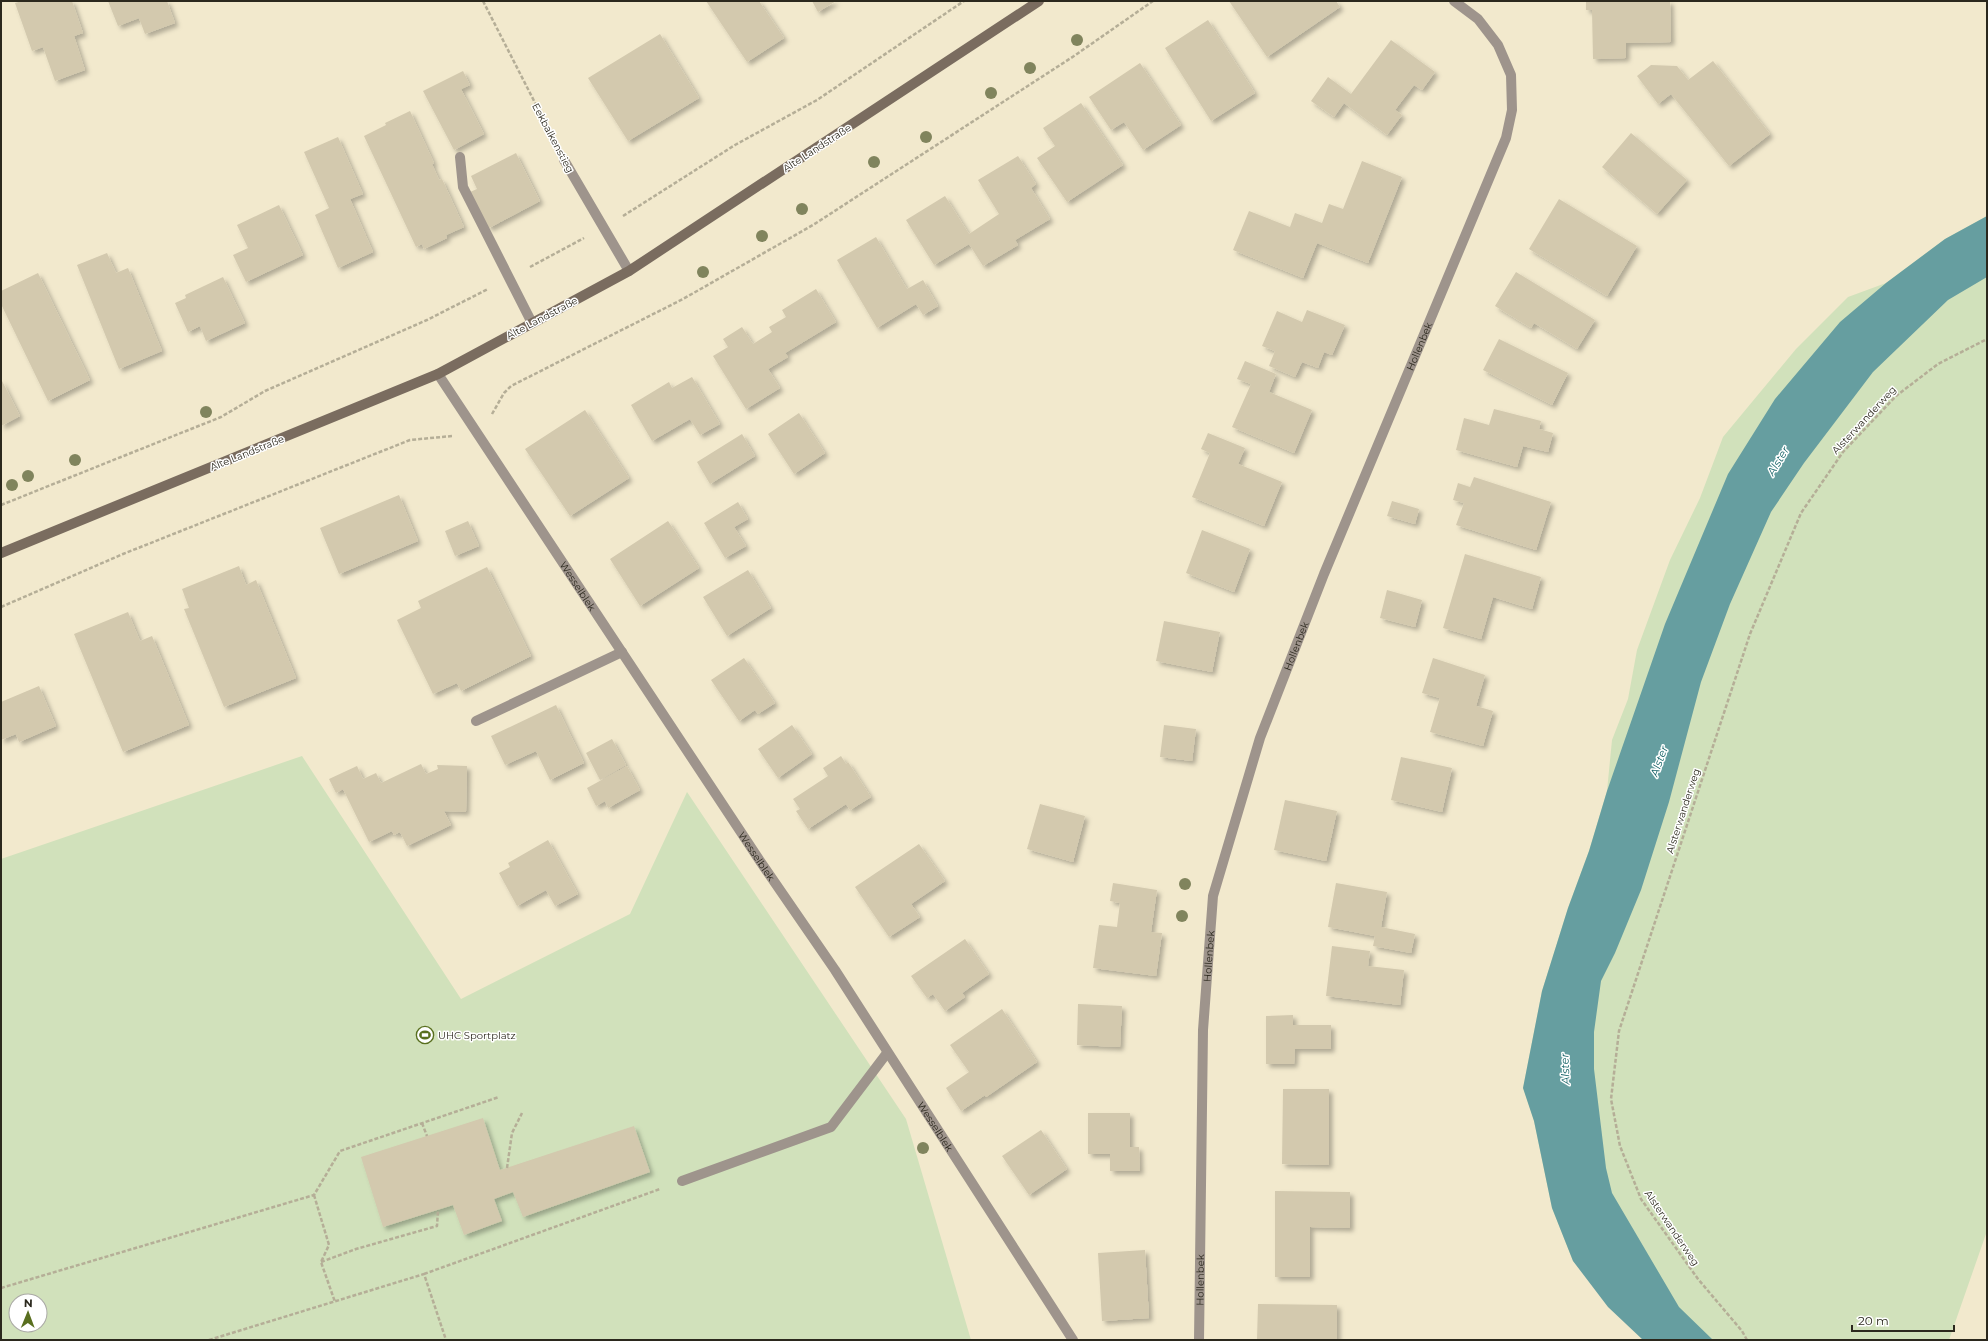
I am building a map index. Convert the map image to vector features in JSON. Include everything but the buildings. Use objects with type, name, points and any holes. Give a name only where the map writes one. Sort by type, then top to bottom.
[{"type":"main road","name":"Alte Landstraße","points":[[1,553],[438,374],[629,272],[1039,1]]},
{"type":"street","name":"Hollenbek","points":[[1199,1340],[1203,1030],[1213,896],[1260,738],[1324,574],[1506,138],[1512,110],[1511,75],[1498,45],[1478,19],[1454,1]]},
{"type":"street","points":[[460,157],[463,187],[532,323]]},
{"type":"street","name":"Eekbalkenstieg","points":[[564,160],[629,272]]},
{"type":"street","name":"Wesselblek","points":[[438,374],[834,970],[1073,1340]]},
{"type":"street","points":[[476,720],[622,652]]},
{"type":"street","points":[[682,1181],[831,1127],[887,1053]]},
{"type":"path","name":"Eekbalkenstieg","points":[[484,1],[564,160]]},
{"type":"path","points":[[488,417],[494,412],[504,393],[511,386],[683,299],[813,225],[1074,56],[1153,1]]},
{"type":"path","name":"Alsterwanderweg","points":[[1747,1340],[1742,1331],[1698,1279],[1641,1199],[1620,1146],[1611,1100],[1618,1031],[1750,634],[1801,513],[1843,452],[1896,396],[1938,364],[1987,339]]},
{"type":"path","points":[[1,607],[123,554],[410,440],[456,436]]},
{"type":"path","points":[[1,1288],[314,1195],[340,1151],[499,1097]]},
{"type":"path","points":[[507,1168],[512,1133],[522,1113]]},
{"type":"path","points":[[422,1123],[427,1136]]},
{"type":"path","points":[[209,1340],[424,1274],[682,1181]]},
{"type":"path","points":[[314,1195],[329,1245],[321,1262],[335,1302]]},
{"type":"path","points":[[321,1262],[356,1249],[437,1226],[438,1210]]},
{"type":"path","points":[[424,1274],[446,1340]]},
{"type":"green space","points":[[1987,216],[1987,1231],[1949,1340],[1643,1340],[1573,1261],[1552,1208],[1534,1121],[1523,1088],[1542,991],[1568,908],[1589,851],[1607,791],[1612,740],[1628,699],[1637,650],[1670,560],[1700,498],[1723,437],[1796,349],[1848,297],[1886,283],[1945,239]]},
{"type":"green space","name":"UHC Sportplatz","points":[[302,756],[461,999],[630,914],[687,792],[906,1119],[971,1340],[1,1340],[1,859]]},
{"type":"water","name":"Alster","points":[[1987,216],[1987,277],[1948,300],[1873,372],[1804,463],[1771,512],[1730,604],[1701,682],[1669,802],[1641,890],[1615,953],[1601,981],[1594,1032],[1594,1069],[1606,1168],[1612,1193],[1679,1307],[1713,1340],[1643,1340],[1608,1307],[1573,1261],[1552,1208],[1534,1121],[1523,1088],[1542,991],[1568,908],[1589,851],[1607,791],[1665,624],[1728,474],[1775,399],[1840,322],[1886,283],[1945,239]]},
{"type":"place","name":"UHC Sportplatz","points":[[425,1035]]}]
